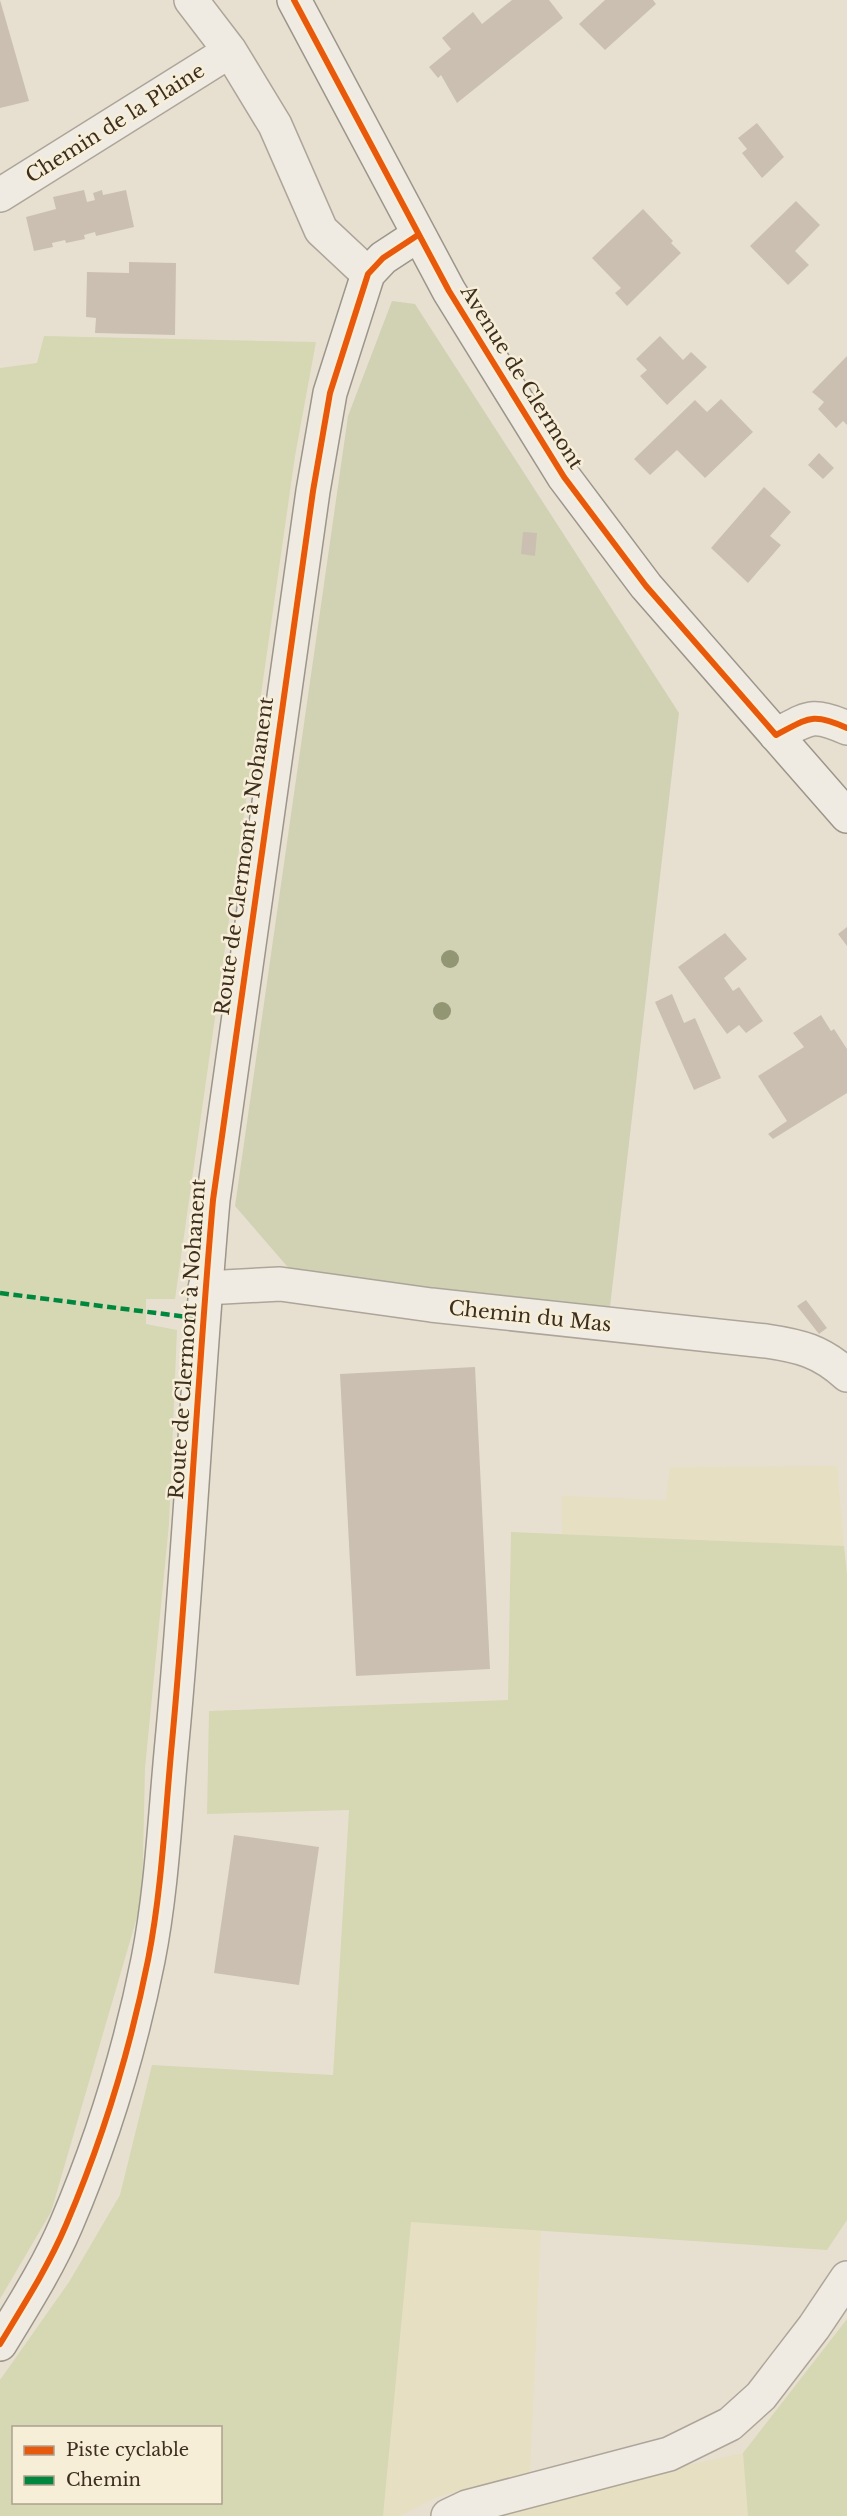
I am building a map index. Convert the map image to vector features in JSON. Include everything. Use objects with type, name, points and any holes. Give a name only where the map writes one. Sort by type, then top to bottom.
[{"type":"street","points":[[191,0],[230,51],[275,125],[321,230],[368,274]]},
{"type":"street","name":"Avenue de Clermont","points":[[294,0],[449,291],[564,477],[646,586],[847,816]]},
{"type":"street","name":"Chemin de la Plaine","points":[[0,195],[230,51]]},
{"type":"street","name":"Route de Clermont à Nohanent","points":[[0,2344],[28,2298],[65,2227],[102,2128],[125,2055],[148,1959],[158,1887],[185,1608],[205,1288],[213,1200],[313,491],[330,393],[368,274],[383,258],[418,235]]},
{"type":"street","points":[[776,735],[807,718],[824,717],[847,728]]},
{"type":"street","name":"Chemin du Mas","points":[[205,1288],[280,1284],[431,1305],[766,1341],[803,1347],[836,1365],[847,1375]]},
{"type":"street","points":[[448,2516],[467,2507],[669,2454],[730,2424],[761,2396],[814,2327],[847,2278]]},
{"type":"shaded area","points":[[837,1466],[844,1546],[562,1534],[562,1496],[666,1500],[670,1467]]},
{"type":"shaded area","points":[[411,2222],[541,2231],[530,2472],[437,2497],[400,2516],[383,2516]]},
{"type":"shaded area","points":[[743,2453],[748,2516],[497,2516],[576,2490]]},
{"type":"green space","points":[[392,301],[415,304],[679,713],[610,1307],[292,1272],[235,1206],[348,416]]},
{"type":"green space","points":[[44,336],[316,342],[295,456],[175,1299],[146,1299],[146,1324],[177,1330],[169,1524],[145,1768],[142,1900],[51,2212],[0,2299],[0,368],[37,363]]},
{"type":"green space","points":[[511,1532],[844,1546],[847,1575],[847,2220],[827,2250],[411,2222],[383,2516],[0,2516],[0,2380],[69,2282],[120,2195],[152,2065],[333,2075],[349,1810],[207,1814],[209,1711],[508,1700]]},
{"type":"green space","points":[[847,2319],[847,2516],[748,2516],[743,2453]]},
{"type":"building","points":[[0,0],[29,101],[0,108]]},
{"type":"building","points":[[512,0],[549,0],[563,18],[457,103],[441,75],[438,78],[429,67],[451,49],[442,38],[473,12],[482,24]]},
{"type":"building","points":[[605,0],[653,0],[656,4],[605,50],[579,24]]},
{"type":"building","points":[[757,123],[784,157],[762,178],[742,153],[747,149],[738,138]]},
{"type":"building","points":[[84,190],[87,202],[95,200],[93,193],[102,190],[103,195],[126,190],[134,227],[96,236],[95,232],[84,235],[85,239],[52,243],[53,247],[34,251],[26,217],[56,209],[53,197]]},
{"type":"building","points":[[796,201],[820,225],[795,251],[809,265],[788,285],[750,246]]},
{"type":"building","points":[[643,209],[681,253],[627,306],[615,293],[621,288],[592,258]]},
{"type":"building","points":[[129,262],[176,263],[175,335],[95,333],[96,318],[86,317],[87,272],[129,273]]},
{"type":"building","points":[[660,336],[683,360],[691,352],[707,367],[667,405],[640,376],[647,370],[636,359]]},
{"type":"building","points":[[847,356],[847,425],[843,421],[836,428],[818,409],[824,402],[812,392]]},
{"type":"building","points":[[721,399],[753,432],[705,478],[677,450],[650,475],[634,459],[695,400],[707,412]]},
{"type":"building","points":[[819,453],[834,468],[823,479],[808,465]]},
{"type":"building","points":[[764,487],[791,512],[770,536],[781,545],[748,583],[711,548]]},
{"type":"building","points":[[523,532],[537,533],[535,556],[521,554]]},
{"type":"building","points":[[847,927],[847,946],[838,934]]},
{"type":"building","points":[[725,933],[747,959],[724,978],[733,991],[739,987],[763,1021],[746,1033],[739,1025],[727,1034],[678,967]]},
{"type":"building","points":[[672,994],[684,1023],[695,1018],[721,1078],[694,1090],[655,1002]]},
{"type":"building","points":[[821,1015],[831,1031],[834,1029],[847,1049],[847,1093],[773,1139],[768,1134],[787,1121],[758,1076],[804,1047],[793,1033]]},
{"type":"building","points":[[806,1300],[827,1328],[819,1334],[797,1306]]},
{"type":"building","points":[[475,1367],[490,1669],[356,1676],[340,1374]]},
{"type":"building","points":[[234,1835],[319,1847],[299,1985],[214,1973]]},
{"type":"marked path","points":[[0,1293],[203,1319]]},
{"type":"cycle path","points":[[294,0],[449,291],[564,477],[646,586],[776,735],[811,719],[826,720],[847,728]]},
{"type":"cycle path","points":[[0,2344],[51,2256],[79,2193],[114,2095],[133,2028],[148,1960],[160,1879],[178,1674],[213,1200],[313,491],[330,393],[368,274],[383,258],[418,235]]}]
